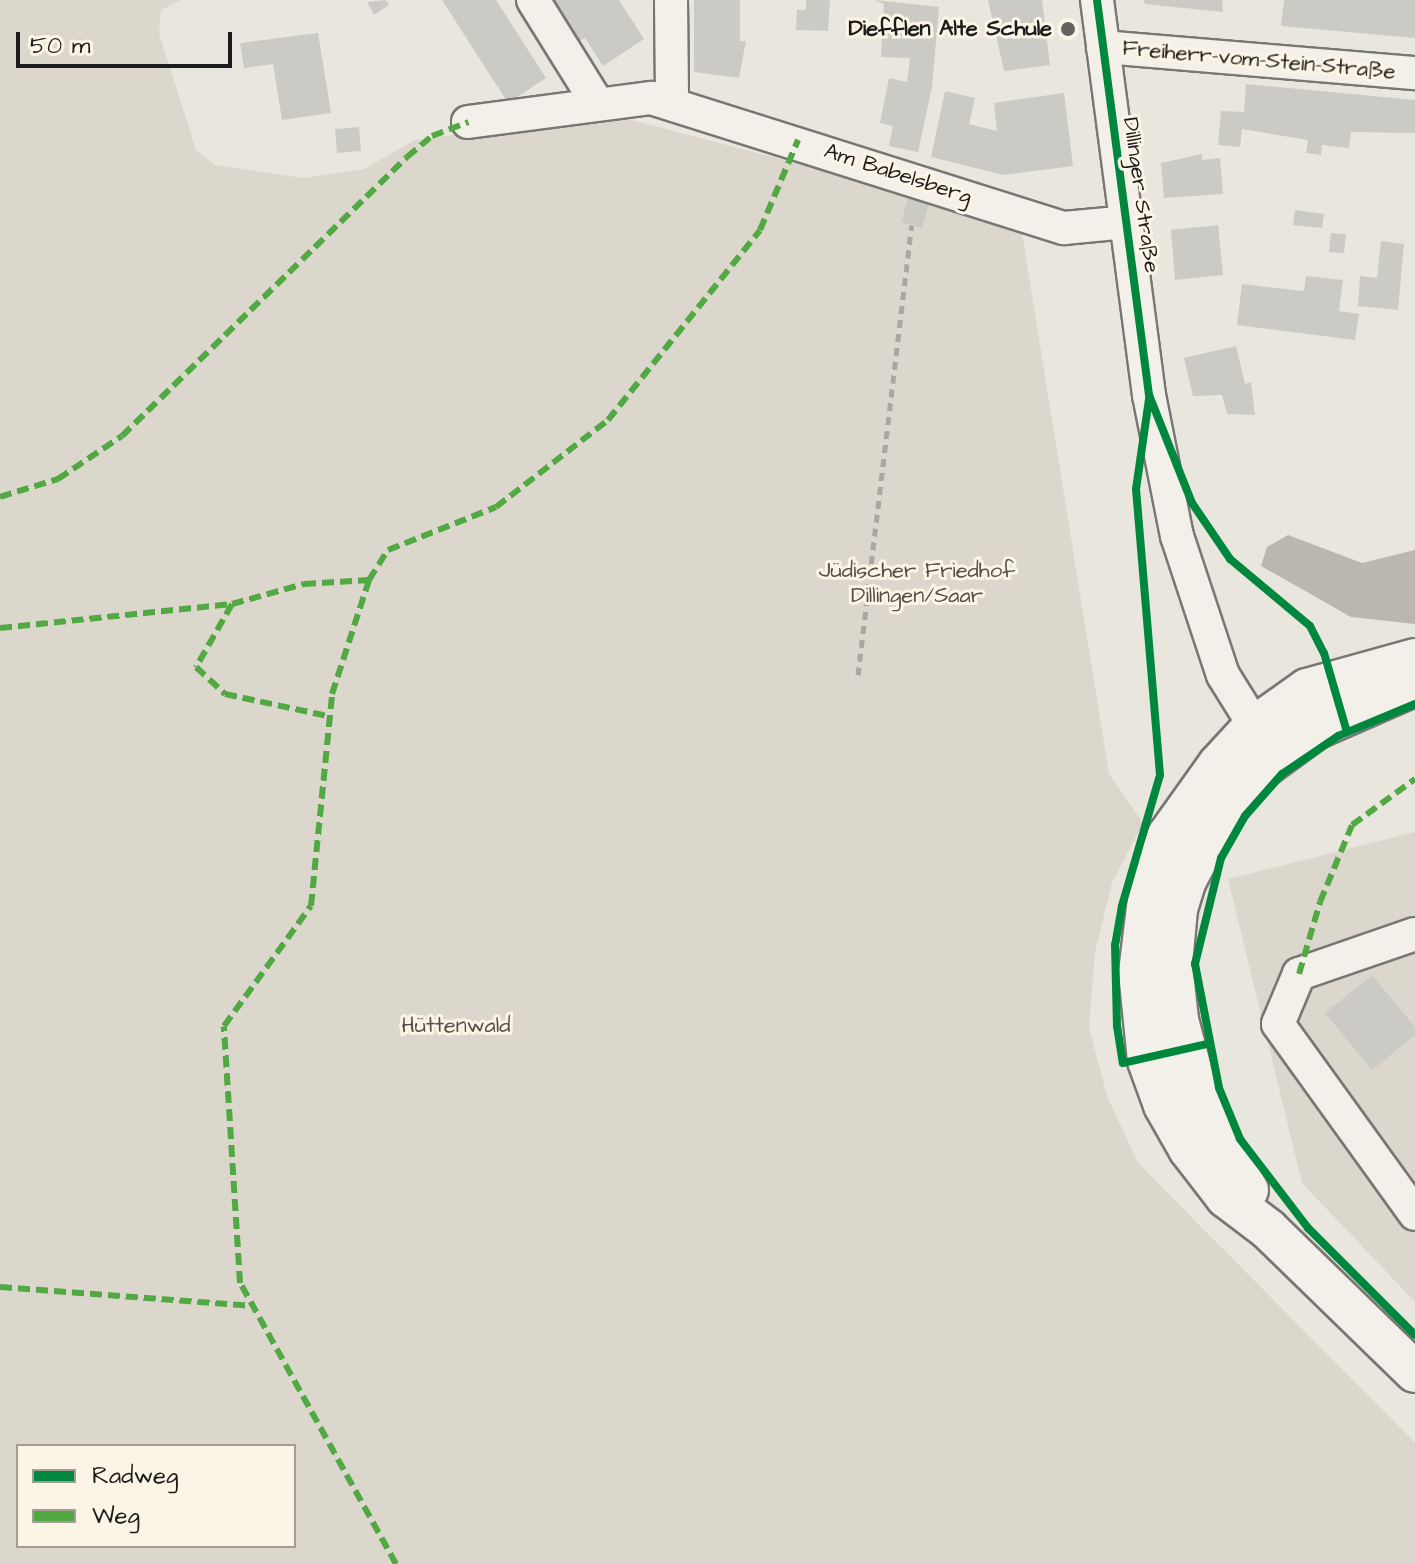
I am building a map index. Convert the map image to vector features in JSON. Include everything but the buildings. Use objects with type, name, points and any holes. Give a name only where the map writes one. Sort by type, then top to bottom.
[{"type":"main road","points":[[1415,659],[1307,689],[1264,742],[1190,799],[1168,835],[1150,883],[1139,972],[1148,1061],[1164,1105],[1226,1197],[1268,1229],[1415,1372]]},
{"type":"main road","points":[[1264,742],[1315,729],[1415,685]]},
{"type":"street","points":[[533,0],[597,103]]},
{"type":"street","points":[[671,0],[672,102]]},
{"type":"street","name":"Dillinger Straße","points":[[1097,0],[1149,395],[1177,536],[1223,675],[1264,742]]},
{"type":"street","name":"Freiherr-vom-Stein-Straße","points":[[1103,47],[1415,73]]},
{"type":"street","name":"Am Babelsberg","points":[[468,122],[651,98],[672,102],[1064,228],[1127,222]]},
{"type":"street","points":[[1415,934],[1299,974],[1278,1024],[1415,1214]]},
{"type":"path","points":[[858,675],[912,225]]},
{"type":"shaded area","points":[[1288,535],[1362,563],[1415,550],[1415,624],[1351,617],[1261,566],[1267,547]]},
{"type":"shaded area","points":[[1415,832],[1415,1302],[1302,1183],[1228,879]]},
{"type":"green space","name":"Hüttenwald","points":[[0,0],[181,0],[161,10],[159,33],[196,150],[215,165],[303,178],[364,169],[415,140],[531,124],[624,118],[818,169],[1022,233],[1109,774],[1143,823],[1112,883],[1095,952],[1089,1027],[1107,1096],[1138,1163],[1415,1443],[1415,1564],[0,1564]]},
{"type":"marked path","points":[[0,497],[58,479],[122,436],[407,157],[432,136],[468,122]]},
{"type":"marked path","points":[[396,1564],[240,1283],[224,1026],[311,906],[332,694],[369,580],[388,550],[496,507],[608,420],[760,230],[798,140]]},
{"type":"marked path","points":[[0,628],[232,604],[304,584],[369,580]]},
{"type":"marked path","points":[[232,604],[196,667],[225,694],[328,716]]},
{"type":"marked path","points":[[1299,974],[1320,902],[1352,825],[1415,779]]},
{"type":"marked path","points":[[0,1287],[253,1306]]},
{"type":"cycle path","points":[[1097,0],[1149,395],[1192,503],[1230,559],[1310,626],[1324,653],[1347,732]]},
{"type":"cycle path","points":[[1149,399],[1136,489],[1160,775],[1122,906],[1115,945],[1117,1026],[1123,1063],[1207,1044]]},
{"type":"cycle path","points":[[1415,704],[1338,736],[1282,774],[1245,816],[1221,858],[1195,964],[1219,1088],[1240,1139],[1308,1228],[1415,1335]]},
{"type":"place","name":"Diefflen Alte Schule","points":[[1068,29]]},
{"type":"park label","name":"Jüdischer Friedhof Dillingen/Saar","points":[[917,582]]}]
